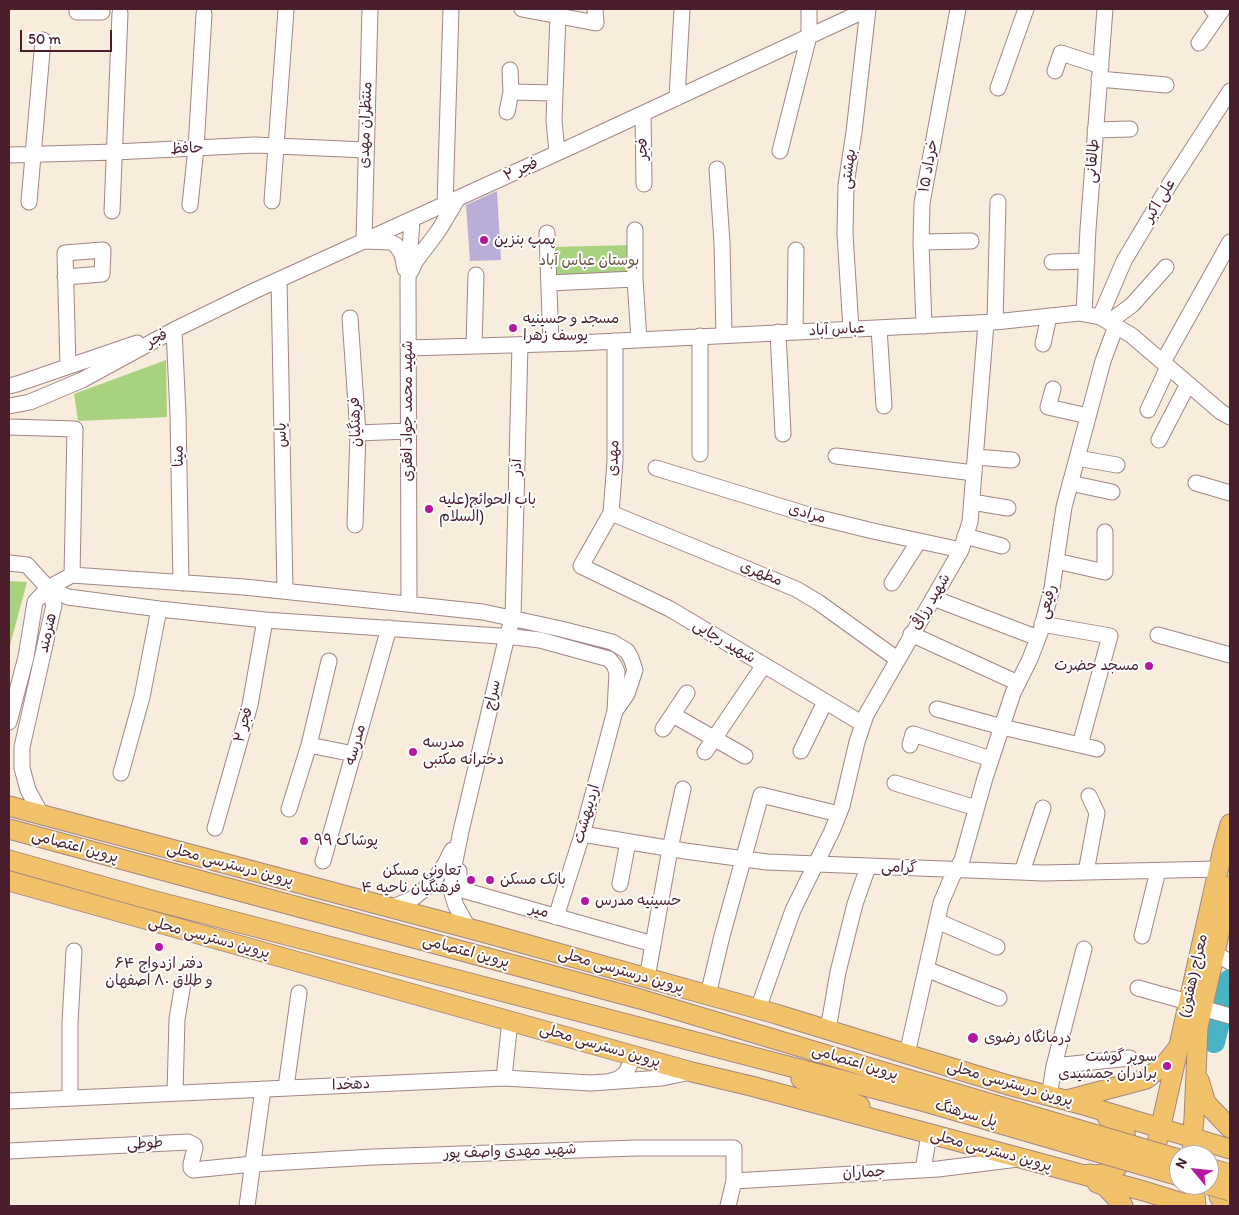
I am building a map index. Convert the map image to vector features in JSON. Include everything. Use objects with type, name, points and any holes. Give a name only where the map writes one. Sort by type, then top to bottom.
[{"type":"main road","name":"پروین درسترسی محلی","points":[[9,806],[469,929],[758,1009],[1008,1085],[1160,1128],[1190,1145]]},
{"type":"main road","name":"معراج (هفتون)","points":[[1192,1145],[1198,1027],[1195,1005],[1218,869],[1230,824]]},
{"type":"main road","name":"پروین اعتصامی","points":[[9,829],[640,999],[717,1022],[919,1092]]},
{"type":"main road","name":"پروین اعتصامی","points":[[9,860],[148,899],[752,1057]]},
{"type":"main road","name":"پروین دسترسی محلی","points":[[9,881],[146,921],[510,1020],[692,1072],[751,1086],[1066,1171],[1141,1199],[1192,1206]]},
{"type":"main road","name":"معراج (هفتون)","points":[[1141,1199],[1160,1128],[1177,1048],[1195,1005],[1222,957],[1230,886]]},
{"type":"main road","points":[[717,1022],[926,1060]]},
{"type":"main road","points":[[1065,1100],[1146,1079],[1165,1064],[1177,1048]]},
{"type":"main road","points":[[752,1057],[922,1132]]},
{"type":"main road","name":"پل سرهنگ","points":[[752,1057],[919,1092],[1169,1157]]},
{"type":"main road","points":[[1196,1071],[1206,1103],[1230,1128]]},
{"type":"main road","name":"پل سرهنگ","points":[[919,1092],[1169,1173]]},
{"type":"main road","points":[[1166,1098],[1174,1106],[1184,1108],[1194,1104]]},
{"type":"main road","points":[[1065,1100],[1123,1124],[1126,1139],[1121,1163],[1112,1172],[1096,1175],[1066,1171]]},
{"type":"main road","points":[[1225,1206],[1219,1196],[1218,1182],[1226,1169],[1230,1167]]},
{"type":"main road","points":[[1066,1171],[1104,1186],[1123,1206]]},
{"type":"street","points":[[77,9],[77,12],[102,12]]},
{"type":"street","name":"منتظران مهدی","points":[[364,241],[370,9]]},
{"type":"street","points":[[408,280],[415,262],[439,230],[451,201],[451,9]]},
{"type":"street","points":[[521,9],[596,23],[595,9]]},
{"type":"street","points":[[677,98],[682,9]]},
{"type":"street","points":[[780,151],[809,36],[809,9]]},
{"type":"street","name":"فجر ۲","points":[[174,330],[868,9]]},
{"type":"street","name":"بهشتی","points":[[852,329],[844,234],[846,185],[868,9]]},
{"type":"street","name":"۱۵ خرداد","points":[[924,326],[921,242],[922,203],[958,9]]},
{"type":"street","points":[[998,88],[1026,9]]},
{"type":"street","name":"طالقانی","points":[[1084,314],[1095,130],[1105,9]]},
{"type":"street","points":[[1199,43],[1222,10],[1212,9]]},
{"type":"street","points":[[272,201],[278,146],[286,10]]},
{"type":"street","points":[[112,211],[120,12]]},
{"type":"street","points":[[190,205],[196,148],[204,14]]},
{"type":"street","points":[[557,153],[554,120],[558,15]]},
{"type":"street","points":[[29,202],[43,40]]},
{"type":"street","points":[[1055,71],[1061,53],[1100,72],[1166,85]]},
{"type":"street","points":[[507,112],[511,92],[510,70]]},
{"type":"street","name":"علی اکبر","points":[[1108,322],[1124,261],[1171,182],[1230,91]]},
{"type":"street","points":[[511,92],[555,93]]},
{"type":"street","name":"فجر","points":[[643,114],[644,184]]},
{"type":"street","points":[[1095,130],[1130,129]]},
{"type":"street","name":"حافظ","points":[[9,156],[255,145],[365,150]]},
{"type":"street","points":[[717,169],[722,244],[724,335]]},
{"type":"street","name":"شهید رزاقی","points":[[758,1009],[793,910],[839,814],[848,787],[857,742],[866,715],[963,543],[970,522],[990,322],[998,202]]},
{"type":"street","name":"شهید محمد جواد افقری","points":[[409,604],[408,280],[412,219]]},
{"type":"street","points":[[635,230],[635,279],[639,340]]},
{"type":"street","points":[[547,233],[551,344]]},
{"type":"street","points":[[364,241],[390,242],[396,246],[402,254],[408,280]]},
{"type":"street","points":[[921,242],[970,241]]},
{"type":"street","points":[[1148,410],[1165,364],[1230,242]]},
{"type":"street","points":[[795,332],[796,250]]},
{"type":"street","points":[[1052,262],[1087,262]]},
{"type":"street","points":[[1108,322],[1132,305],[1166,267]]},
{"type":"street","points":[[474,346],[476,275]]},
{"type":"street","points":[[65,277],[68,366]]},
{"type":"street","points":[[549,283],[635,279]]},
{"type":"street","name":"یاس","points":[[279,280],[285,591]]},
{"type":"street","name":"عباس آباد","points":[[408,348],[551,344],[924,326],[990,322],[1079,313],[1108,322],[1131,335],[1221,412],[1230,417]]},
{"type":"street","points":[[1043,344],[1049,316]]},
{"type":"street","name":"فرهنگیان","points":[[350,318],[358,433],[355,525]]},
{"type":"street","name":"رفیعی","points":[[908,1054],[941,903],[962,860],[991,759],[1018,683],[1040,631],[1052,588],[1064,507],[1103,361],[1108,322]]},
{"type":"street","points":[[879,328],[884,406]]},
{"type":"street","name":"فجر","points":[[9,386],[174,330]]},
{"type":"street","name":"فجر","points":[[9,406],[30,402],[82,380],[174,330]]},
{"type":"street","name":"مینا","points":[[174,330],[178,414],[181,583]]},
{"type":"street","points":[[778,332],[782,434]]},
{"type":"street","points":[[700,336],[700,454]]},
{"type":"street","name":"مهدی","points":[[581,566],[611,513],[615,461],[615,341]]},
{"type":"street","name":"آذر","points":[[513,618],[520,345]]},
{"type":"street","points":[[1159,440],[1188,384]]},
{"type":"street","points":[[1053,389],[1048,407],[1088,416]]},
{"type":"street","points":[[9,427],[75,428],[72,575]]},
{"type":"street","points":[[358,433],[408,431]]},
{"type":"street","points":[[836,456],[974,473]]},
{"type":"street","points":[[976,457],[1012,460]]},
{"type":"street","points":[[1077,458],[1117,466]]},
{"type":"street","name":"مرادی","points":[[656,468],[812,516],[919,541],[1002,546]]},
{"type":"street","points":[[1070,483],[1112,492]]},
{"type":"street","points":[[1196,484],[1230,493]]},
{"type":"street","points":[[972,502],[1008,508]]},
{"type":"street","name":"مطهری","points":[[611,513],[796,589],[818,602],[897,660]]},
{"type":"street","points":[[1056,561],[1105,572],[1104,532]]},
{"type":"street","points":[[892,583],[919,541]]},
{"type":"street","points":[[9,563],[27,565],[48,588],[68,597],[265,620],[507,636],[540,640],[610,659],[617,672],[615,711]]},
{"type":"street","name":"شهید رجایی","points":[[581,566],[670,610],[863,724]]},
{"type":"street","points":[[48,588],[72,575],[285,591],[483,612],[513,618],[612,642],[627,651],[635,670],[627,694],[615,711]]},
{"type":"street","name":"هنرمند","points":[[9,722],[26,657],[35,602],[48,588],[54,605],[15,746],[28,790],[41,814]]},
{"type":"street","points":[[933,598],[1040,631],[1110,636],[1080,745]]},
{"type":"street","points":[[121,772],[142,697],[160,609]]},
{"type":"street","name":"سراج","points":[[469,929],[456,906],[451,890],[456,854],[507,636],[513,618]]},
{"type":"street","name":"فجر ۲","points":[[215,828],[250,705],[265,620]]},
{"type":"street","name":"مدرسه","points":[[323,861],[388,628]]},
{"type":"street","points":[[911,634],[1018,683]]},
{"type":"street","points":[[1158,635],[1230,654]]},
{"type":"street","points":[[289,808],[309,745],[329,661]]},
{"type":"street","points":[[704,752],[764,666]]},
{"type":"street","points":[[663,729],[687,693]]},
{"type":"street","points":[[801,751],[825,702]]},
{"type":"street","points":[[937,709],[1002,727],[1097,748]]},
{"type":"street","name":"اردیبهشت","points":[[556,916],[582,834],[615,711]]},
{"type":"street","points":[[673,715],[745,756]]},
{"type":"street","points":[[910,746],[913,734],[991,759]]},
{"type":"street","points":[[309,745],[354,754]]},
{"type":"street","points":[[895,783],[976,808]]},
{"type":"street","points":[[647,978],[670,849],[683,789]]},
{"type":"street","points":[[708,995],[722,936],[761,795],[839,814]]},
{"type":"street","points":[[1086,872],[1097,813],[1089,796]]},
{"type":"street","points":[[1022,872],[1043,808]]},
{"type":"street","name":"سراج","points":[[390,908],[412,899],[432,883],[445,864],[461,831]]},
{"type":"street","name":"گرامی","points":[[582,834],[744,859],[815,865],[1022,872],[1218,869]]},
{"type":"street","points":[[620,884],[628,842]]},
{"type":"street","name":"میر","points":[[456,854],[460,868],[459,889],[652,944]]},
{"type":"street","points":[[828,1030],[838,972],[852,914],[868,867]]},
{"type":"street","points":[[1142,936],[1158,871]]},
{"type":"street","points":[[937,921],[997,947]]},
{"type":"street","points":[[1065,1100],[1054,1066],[1084,949]]},
{"type":"street","points":[[70,1098],[70,1023],[74,951]]},
{"type":"street","points":[[926,969],[999,998]]},
{"type":"street","points":[[175,1093],[177,1019],[183,983]]},
{"type":"street","points":[[1138,988],[1230,1016]]},
{"type":"street","points":[[286,1088],[299,993]]},
{"type":"street","points":[[504,1078],[510,1020]]},
{"type":"street","points":[[609,1082],[618,1079],[626,1073],[632,1055]]},
{"type":"street","points":[[1054,1066],[1130,1058]]},
{"type":"street","name":"دهخدا","points":[[9,1101],[504,1078],[591,1083],[662,1078],[692,1072]]},
{"type":"street","points":[[247,1206],[264,1088]]},
{"type":"street","points":[[922,1132],[923,1170]]},
{"type":"street","name":"طوطی","points":[[9,1151],[188,1142],[194,1145],[190,1164],[193,1170],[253,1164]]},
{"type":"street","name":"شهید مهدی واصف پور","points":[[253,1164],[373,1157],[578,1150],[734,1148],[734,1181]]},
{"type":"street","name":"جماران","points":[[734,1181],[923,1170],[1019,1158]]},
{"type":"street","points":[[728,1206],[734,1181]]},
{"type":"green space","name":"بوستان عباس آباد","points":[[631,245],[630,276],[555,276],[554,247]]},
{"type":"green space","points":[[166,360],[167,417],[78,421],[74,394]]},
{"type":"green space","points":[[9,581],[27,582],[9,649]]},
{"type":"building","name":"پمپ بنزین","points":[[497,191],[501,260],[470,261],[466,205]]},
{"type":"waterway","points":[[1214,1042],[1230,980]]},
{"type":"place","name":"پمپ بنزین","points":[[484,240]]},
{"type":"place","name":"مسجد و حسینیه یوسف زهرا","points":[[513,328]]},
{"type":"place","name":"باب الحوائج(علیه السلام)","points":[[429,509]]},
{"type":"place","name":"مسجد حضرت","points":[[1149,666]]},
{"type":"place","name":"مدرسه دخترانه مکتبی","points":[[413,752]]},
{"type":"place","name":"پوشاک ۹۹","points":[[304,841]]},
{"type":"place","name":"تعاونی مسکن فرهنگیان ناحیه ۴","points":[[471,880]]},
{"type":"place","name":"بانک مسکن","points":[[490,880]]},
{"type":"place","name":"حسینیه مدرس","points":[[585,901]]},
{"type":"place","name":"دفتر ازدواج ۶۴ و طلاق ۸۰ اصفهان","points":[[159,947]]},
{"type":"place","name":"درمانگاه رضوی","points":[[973,1038]]},
{"type":"place","name":"سوپر گوشت برادران جمشیدی","points":[[1167,1066]]}]
